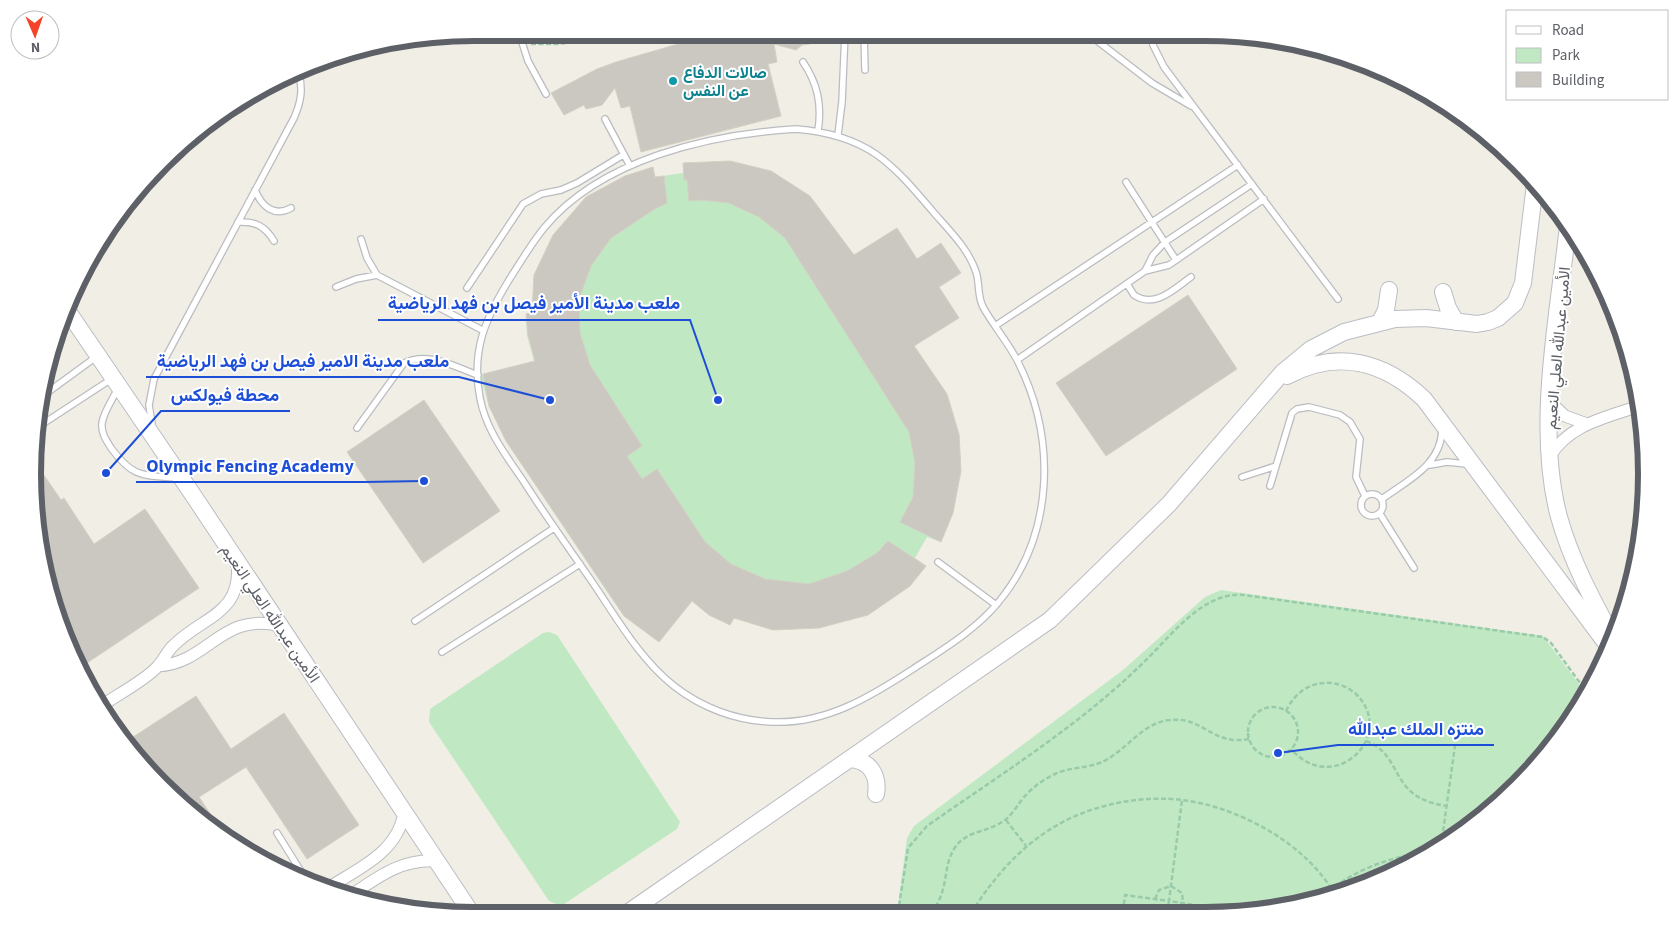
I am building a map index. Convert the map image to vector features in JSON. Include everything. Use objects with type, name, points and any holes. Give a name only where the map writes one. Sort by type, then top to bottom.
[{"type":"main road","points":[[636,907],[1050,620],[1184,488],[1270,387],[1296,360],[1319,344],[1344,332],[1380,322],[1426,318],[1477,324],[1488,322],[1507,311],[1515,303],[1523,283],[1534,194]]},
{"type":"main road","name":"الأمين عبدالله العلي النعيم","points":[[1567,237],[1549,401],[1549,456],[1557,508],[1568,544],[1579,572],[1609,630]]},
{"type":"main road","points":[[1380,322],[1386,310],[1389,290]]},
{"type":"main road","points":[[1443,292],[1448,308],[1456,322]]},
{"type":"main road","name":"الأمين عبدالله العلي النعيم","points":[[71,316],[159,444],[467,907]]},
{"type":"main road","points":[[1270,387],[1302,368],[1340,361],[1359,362],[1377,367],[1410,386],[1424,399],[1605,641]]},
{"type":"main road","points":[[851,759],[864,762],[874,773],[876,794]]},
{"type":"street","points":[[1549,401],[1565,416],[1587,424]]},
{"type":"street","points":[[1549,456],[1569,433],[1587,424],[1632,408]]},
{"type":"street","points":[[107,702],[158,666],[174,644],[214,617],[229,603],[234,593],[238,573],[237,562]]},
{"type":"street","points":[[214,617],[225,632]]},
{"type":"street","points":[[158,666],[186,660],[235,627],[258,623],[280,626]]},
{"type":"street","points":[[334,884],[381,854],[398,834],[404,813]]},
{"type":"street","points":[[381,854],[378,865],[381,869],[390,870]]},
{"type":"street","points":[[358,891],[390,870],[414,861],[436,860]]},
{"type":"street","points":[[359,868],[369,868],[372,872],[368,884]]},
{"type":"lane","points":[[838,135],[842,102],[845,41]]},
{"type":"lane","points":[[864,41],[865,70]]},
{"type":"lane","points":[[1097,41],[1152,84],[1193,107]]},
{"type":"lane","points":[[1152,41],[1164,67],[1338,299]]},
{"type":"lane","points":[[522,43],[528,61],[546,94]]},
{"type":"lane","points":[[803,62],[811,74],[820,102],[818,131]]},
{"type":"lane","points":[[159,444],[152,425],[149,406],[154,379],[300,103],[302,87],[300,78]]},
{"type":"lane","points":[[605,120],[630,166]]},
{"type":"lane","points":[[796,129],[818,131],[838,135],[873,151],[897,170],[957,240],[974,267],[980,301],[1016,360],[1030,392],[1039,422],[1045,454],[1045,487],[1040,518],[1030,550],[1016,578],[996,605],[960,637],[870,696],[835,712],[814,718],[771,722],[728,715],[688,697],[671,684],[641,652],[554,528],[495,439],[485,419],[478,375],[482,330],[509,280],[546,226],[598,182],[630,166],[720,138],[762,131],[796,129]]},
{"type":"lane","points":[[467,288],[523,204],[542,194],[561,190],[577,183],[623,155]]},
{"type":"lane","points":[[995,326],[1238,165]]},
{"type":"lane","points":[[1126,182],[1176,260]]},
{"type":"lane","points":[[1145,271],[1153,255],[1165,242],[1252,184]]},
{"type":"lane","points":[[255,190],[259,199],[273,211],[283,212],[291,208]]},
{"type":"lane","points":[[1016,360],[1145,271],[1161,268],[1176,260],[1264,199]]},
{"type":"lane","points":[[238,222],[256,223],[263,227],[274,240]]},
{"type":"lane","points":[[361,239],[367,258],[377,276],[482,330]]},
{"type":"lane","points":[[336,288],[356,279],[377,276]]},
{"type":"lane","points":[[1127,284],[1134,296],[1150,301],[1162,297],[1191,277]]},
{"type":"lane","points":[[50,390],[98,356]]},
{"type":"lane","points":[[357,428],[404,363],[418,358],[433,360],[478,375]]},
{"type":"lane","points":[[44,423],[116,382]]},
{"type":"lane","points":[[116,382],[102,424],[107,443],[123,465],[134,472],[182,479]]},
{"type":"lane","points":[[1270,486],[1292,413],[1296,409],[1310,407],[1340,415],[1350,422],[1360,438],[1356,477],[1365,496],[1361,505],[1362,510],[1370,517],[1380,514],[1384,507],[1382,499],[1374,494],[1365,496]]},
{"type":"lane","points":[[1382,499],[1430,464],[1441,440],[1441,422]]},
{"type":"lane","points":[[1430,464],[1447,462],[1473,465]]},
{"type":"lane","points":[[1242,477],[1276,466]]},
{"type":"lane","points":[[1380,514],[1414,568]]},
{"type":"lane","points":[[415,620],[554,528]]},
{"type":"lane","points":[[938,562],[996,605]]},
{"type":"lane","points":[[442,652],[580,564]]},
{"type":"lane","points":[[277,833],[301,871]]},
{"type":"path","points":[[522,43],[556,44],[589,41]]},
{"type":"path","points":[[899,907],[908,848],[923,830],[1068,728],[1126,680],[1201,607],[1221,596],[1244,595],[1543,637],[1551,643],[1582,686]]},
{"type":"path","points":[[1286,712],[1295,696],[1310,686],[1328,682],[1346,687],[1354,692],[1365,706],[1369,724],[1366,741],[1356,756],[1348,762],[1331,767],[1313,765],[1304,761],[1291,749]]},
{"type":"path","points":[[1274,708],[1286,712],[1297,726],[1297,738],[1291,749],[1280,756],[1267,756],[1255,750],[1249,739],[1249,726],[1255,714],[1274,708]]},
{"type":"path","points":[[935,907],[942,897],[949,859],[957,844],[973,833],[992,828],[1006,820],[1025,796],[1046,779],[1070,769],[1090,767],[1108,759],[1144,730],[1169,720],[1187,720],[1223,739],[1249,739]]},
{"type":"path","points":[[1366,741],[1374,744],[1388,756],[1396,774],[1408,790],[1426,801],[1446,806]]},
{"type":"path","points":[[1442,836],[1455,746]]},
{"type":"path","points":[[975,907],[995,876],[1026,846],[1062,822],[1102,807],[1145,800],[1182,800],[1230,811],[1269,830],[1303,856],[1331,888]]},
{"type":"path","points":[[1168,907],[1182,800]]},
{"type":"path","points":[[1006,820],[1026,846]]},
{"type":"path","points":[[1337,886],[1365,870],[1401,856],[1411,854]]},
{"type":"path","points":[[1155,900],[1159,890],[1171,886]]},
{"type":"path","points":[[1171,886],[1182,893],[1183,903]]},
{"type":"path","points":[[1124,907],[1125,895],[1206,907]]},
{"type":"green space","points":[[730,161],[771,171],[810,196],[854,255],[947,394],[959,434],[961,471],[953,513],[941,542],[927,537],[915,558],[926,566],[910,586],[868,615],[819,628],[773,630],[734,618],[730,625],[709,615],[692,601],[659,642],[624,616],[601,583],[506,441],[489,406],[480,375],[534,361],[527,335],[526,314],[532,312],[534,275],[553,235],[586,197],[625,176],[653,167],[655,177],[683,173],[683,163]]},
{"type":"green space","points":[[1221,590],[1543,636],[1581,687],[1565,714],[1530,759],[1490,799],[1445,834],[1421,849],[1371,874],[1344,884],[1289,898],[1233,906],[898,907],[907,838],[914,826],[1123,670],[1205,597]]},
{"type":"green space","points":[[549,632],[557,635],[680,822],[677,829],[561,906],[549,901],[429,722],[430,709],[543,633]]},
{"type":"building","name":"صالات الدفاع عن النفس","points":[[688,41],[810,41],[810,44],[802,45],[796,50],[774,44],[777,62],[768,64],[781,116],[641,152],[630,106],[621,108],[615,88],[602,105],[586,109],[584,105],[564,115],[551,93],[597,69]]},
{"type":"building","points":[[730,161],[771,171],[810,196],[854,255],[897,228],[917,259],[941,243],[961,273],[939,287],[959,318],[914,346],[947,394],[959,434],[961,471],[953,513],[941,542],[900,522],[913,497],[915,463],[909,432],[785,238],[759,217],[729,203],[702,200],[689,201],[687,180],[684,180],[683,163]]},
{"type":"building","points":[[653,167],[655,177],[664,176],[667,203],[611,238],[591,266],[579,299],[580,333],[590,365],[642,446],[627,456],[642,479],[657,469],[705,542],[731,564],[765,579],[809,584],[847,571],[877,553],[888,541],[926,566],[910,586],[868,615],[819,628],[773,630],[734,618],[730,625],[709,615],[692,601],[659,642],[624,616],[506,441],[489,406],[483,374],[535,361],[528,335],[526,314],[532,312],[534,275],[553,235],[586,197],[625,176]]},
{"type":"building","points":[[1188,295],[1237,369],[1106,456],[1056,383]]},
{"type":"building","points":[[424,400],[500,511],[423,563],[347,452]]},
{"type":"building","points":[[41,471],[61,500],[64,498],[94,544],[145,509],[199,588],[86,664],[74,640],[56,586],[45,530]]},
{"type":"building","points":[[196,696],[231,749],[284,713],[359,825],[307,859],[246,767],[199,797],[214,819],[168,780],[132,738]]},
{"type":"place","name":"صالات الدفاع عن النفس","points":[[673,81]]},
{"type":"place","name":"ملعب مدينة الامير فيصل بن فهد الرياضية","points":[[550,400]]},
{"type":"place","name":"ملعب مدينة الأمير فيصل بن فهد الرياضية","points":[[718,400]]},
{"type":"place","name":"محطة فيولكس","points":[[106,473]]},
{"type":"place","name":"Olympic Fencing Academy","points":[[424,481]]},
{"type":"place","name":"منتزه الملك عبدالله","points":[[1278,753]]}]
